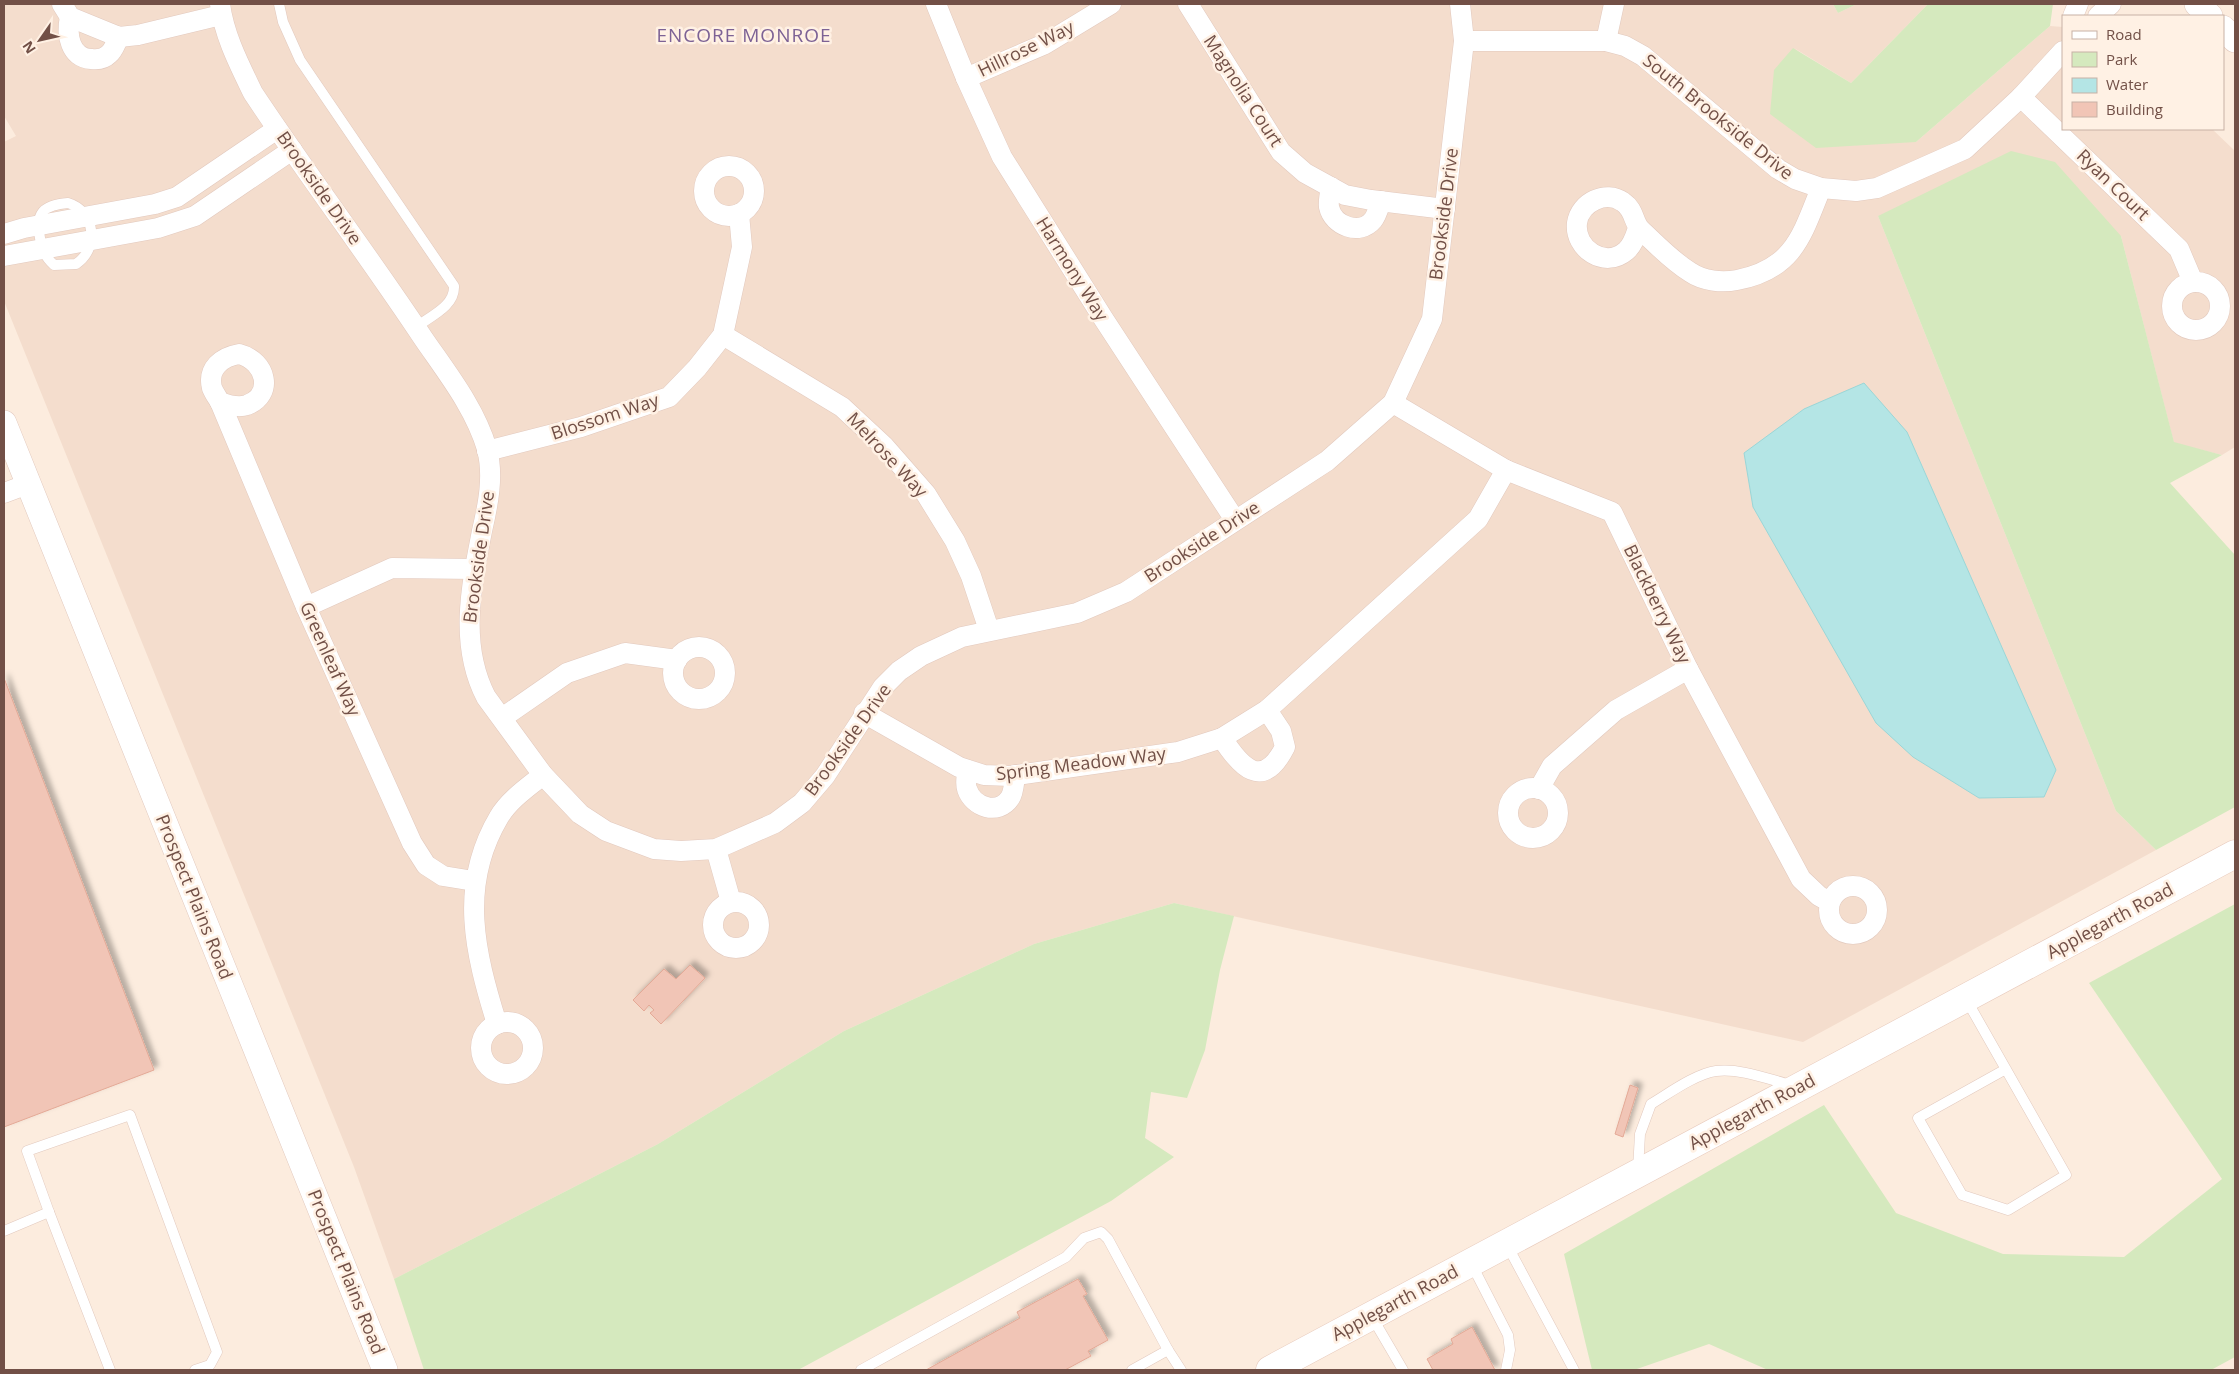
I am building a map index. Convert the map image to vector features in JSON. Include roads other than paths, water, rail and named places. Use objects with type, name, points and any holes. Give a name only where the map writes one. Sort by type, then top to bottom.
[{"type":"main road","name":"Applegarth Road","points":[[1270,1370],[2235,854]]},
{"type":"street","name":"Harmony Way","points":[[936,4],[966,78],[1002,157],[1103,318],[1235,520]]},
{"type":"street","name":"Hillrose Way","points":[[966,78],[1045,44],[1111,4]]},
{"type":"street","name":"Magnolia Court","points":[[1188,4],[1281,152],[1305,173],[1345,195],[1445,210]]},
{"type":"street","name":"Brookside Drive","points":[[220,9],[233,50],[253,93],[416,327],[478,422],[487,451],[490,476],[489,499],[475,569],[468,632],[471,658],[486,698],[543,775],[580,814],[606,831],[629,841],[654,849],[681,851],[716,849],[775,822],[802,803],[825,776],[864,713],[894,676],[921,656],[962,637],[1077,613],[1126,592],[1327,461],[1394,403],[1432,319],[1439,240],[1445,210],[1464,41],[1460,4]]},
{"type":"street","points":[[1606,41],[1614,4]]},
{"type":"street","points":[[2197,4],[2209,15]]},
{"type":"street","points":[[119,36],[110,53],[100,60],[82,58],[74,51],[67,30],[66,10],[119,36],[138,35],[220,9]]},
{"type":"street","points":[[2224,29],[2235,40]]},
{"type":"street","name":"South Brookside Drive","points":[[1464,41],[1606,41],[1625,46],[1643,56],[1778,169],[1794,179],[1821,188],[1856,191],[1877,188],[1965,149],[2021,97],[2056,58],[2062,39]]},
{"type":"street","name":"Ryan Court","points":[[2021,97],[2179,249],[2193,282]]},
{"type":"street","points":[[4,234],[155,204],[176,197],[277,129]]},
{"type":"street","points":[[4,256],[158,228],[195,216],[292,150]]},
{"type":"street","points":[[1331,187],[1329,206],[1334,218],[1341,225],[1352,228],[1364,226],[1373,220],[1381,201]]},
{"type":"street","points":[[1638,228],[1690,273],[1706,279],[1726,282],[1753,277],[1776,266],[1792,250],[1803,233],[1821,188]]},
{"type":"street","name":"Blossom Way","points":[[487,451],[582,428],[668,397],[696,368],[723,335],[742,247],[738,214]]},
{"type":"street","name":"Melrose Way","points":[[723,335],[842,406],[884,446],[926,494],[954,541],[971,576],[990,630]]},
{"type":"street","name":"Greenleaf Way","points":[[220,402],[306,607],[412,842],[426,866],[444,876],[474,882]]},
{"type":"street","name":"Blackberry Way","points":[[1394,403],[1506,470],[1612,512],[1688,669],[1801,879],[1819,896],[1830,902]]},
{"type":"street","name":"Prospect Plains Road","points":[[4,423],[385,1370]]},
{"type":"street","name":"Spring Meadow Way","points":[[864,713],[958,767],[984,775],[1015,775],[1178,752],[1222,738],[1267,710],[1478,519],[1506,470]]},
{"type":"street","points":[[4,493],[28,484]]},
{"type":"street","points":[[306,607],[392,568],[475,569]]},
{"type":"street","points":[[502,718],[567,673],[625,652],[677,660]]},
{"type":"street","points":[[1539,789],[1552,766],[1616,710],[1688,669]]},
{"type":"street","points":[[1222,738],[1235,758],[1246,769],[1259,771],[1268,768],[1280,758],[1285,747],[1280,731],[1267,710]]},
{"type":"street","points":[[967,770],[966,788],[972,799],[980,806],[992,808],[1002,805],[1010,798],[1015,775]]},
{"type":"street","points":[[497,1024],[483,978],[474,929],[474,882],[486,843],[500,816],[518,796],[543,775]]},
{"type":"street","points":[[716,849],[731,902]]},
{"type":"lane","points":[[279,4],[283,22],[300,60],[454,286],[455,295],[451,301],[416,327]]},
{"type":"lane","points":[[87,217],[92,240]]},
{"type":"lane","points":[[38,226],[42,248]]},
{"type":"lane","points":[[1966,998],[2066,1175],[2008,1210],[1962,1195],[1918,1118],[2006,1069]]},
{"type":"lane","points":[[1638,1174],[1640,1134],[1650,1104],[1688,1082],[1715,1071],[1740,1073],[1800,1087]]},
{"type":"lane","points":[[110,1370],[27,1151],[130,1114],[217,1352],[210,1365],[195,1370]]},
{"type":"lane","points":[[4,1231],[49,1212]]},
{"type":"lane","points":[[861,1370],[1066,1257],[1084,1238],[1101,1232],[1108,1240],[1168,1350],[1181,1370]]},
{"type":"lane","points":[[1506,1244],[1574,1370]]},
{"type":"lane","points":[[1470,1263],[1508,1335],[1510,1350],[1506,1370]]},
{"type":"lane","points":[[1371,1316],[1403,1370]]},
{"type":"lane","points":[[1132,1370],[1168,1350]]},
{"type":"water","points":[[1864,383],[1907,432],[2056,770],[2044,797],[1979,798],[1913,757],[1876,723],[1753,507],[1744,453],[1804,409]]},
{"type":"district","name":"ENCORE MONROE","points":[[744,35]]}]
